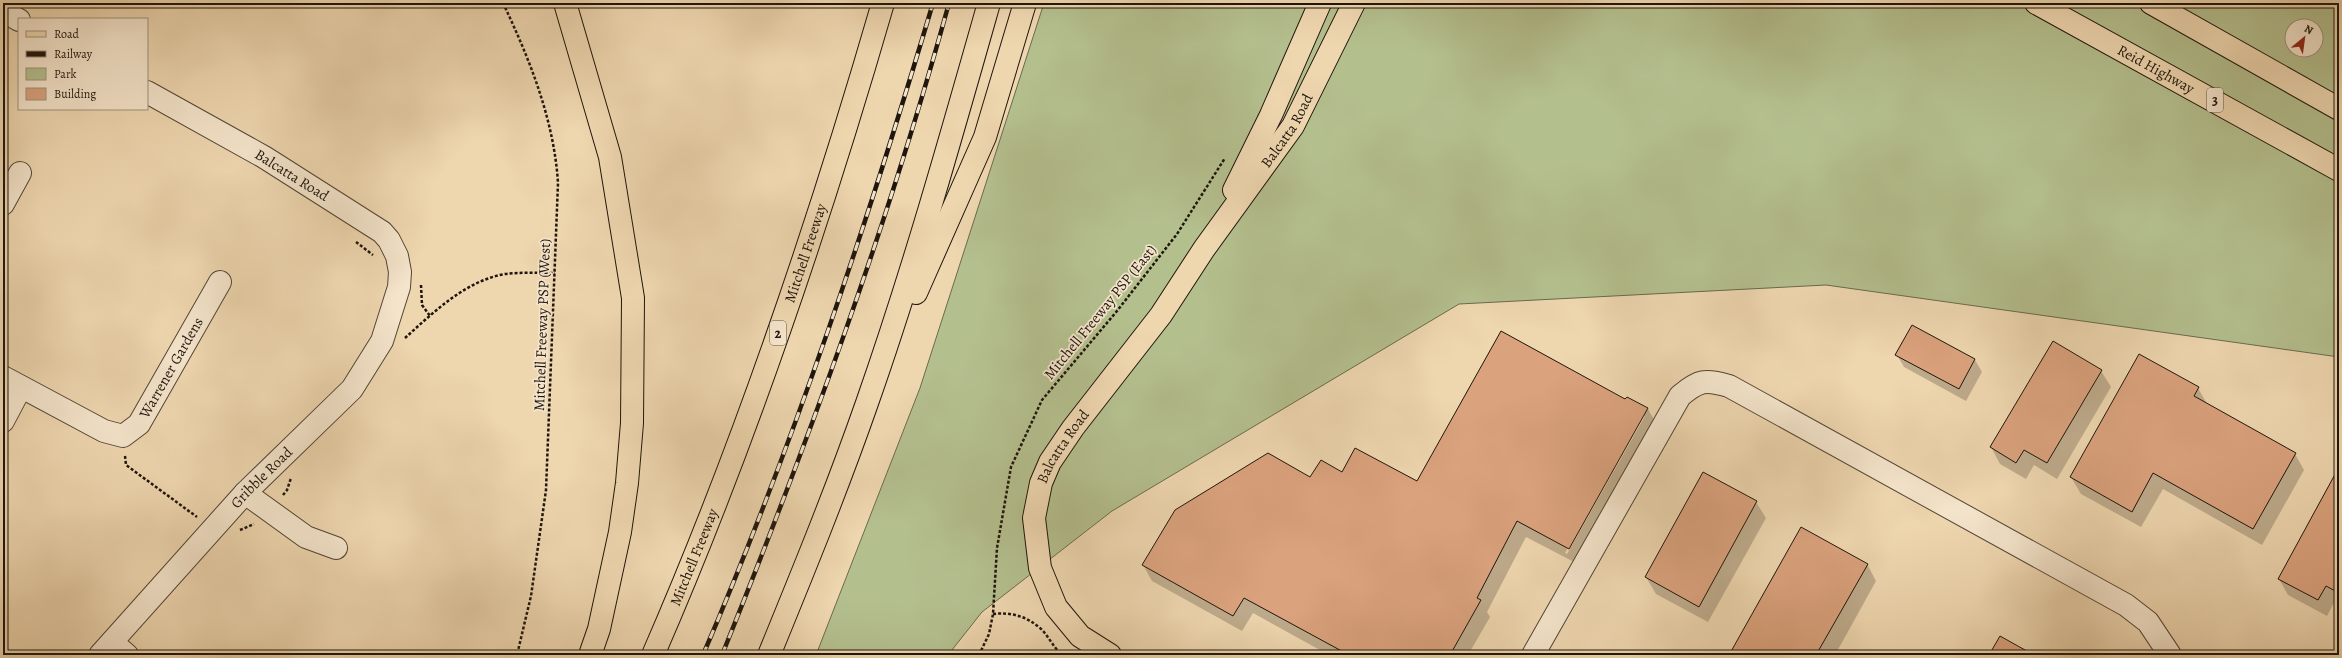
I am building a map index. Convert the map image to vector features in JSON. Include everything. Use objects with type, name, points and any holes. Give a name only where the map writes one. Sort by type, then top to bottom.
[{"type":"main road","points":[[565,3],[610,157],[633,298],[632,423],[627,483],[620,532],[599,629],[590,655]]},
{"type":"main road","name":"Mitchell Freeway","points":[[653,655],[726,474],[785,314],[831,176],[883,3]]},
{"type":"main road","points":[[769,655],[815,543],[867,403],[927,217],[989,3]]},
{"type":"main road","points":[[867,403],[985,137],[1025,3]]},
{"type":"main road","name":"Balcatta Road","points":[[1204,249],[1271,115],[1320,3]]},
{"type":"main road","name":"Balcatta Road","points":[[1110,655],[1080,636],[1056,607],[1040,568],[1034,518],[1041,483],[1050,462],[1073,428],[1161,315],[1204,249],[1293,126],[1354,3]]},
{"type":"main road","name":"Reid Highway","points":[[2036,3],[2339,170]]},
{"type":"main road","points":[[2151,3],[2339,109]]},
{"type":"street","points":[[3,12],[18,20]]},
{"type":"street","name":"Balcatta Road","points":[[148,93],[264,157],[382,232],[397,256],[400,272],[399,287]]},
{"type":"street","points":[[3,204],[20,173]]},
{"type":"street","name":"Warrener Gardens","points":[[123,436],[139,424],[220,282]]},
{"type":"street","name":"Gribble Road","points":[[113,651],[245,493],[352,389],[382,341],[399,287]]},
{"type":"street","points":[[1533,655],[1680,396],[1694,384],[1710,380],[1730,386],[2126,605],[2148,622],[2170,655]]},
{"type":"street","points":[[3,421],[12,382],[104,431],[123,436]]},
{"type":"street","points":[[245,493],[306,537],[336,548]]},
{"type":"path","name":"Mitchell Freeway PSP (West)","points":[[503,3],[539,89],[555,150],[558,183],[546,490],[532,588],[517,655]]},
{"type":"path","name":"Mitchell Freeway PSP (East)","points":[[979,655],[989,634],[993,614],[997,548],[1011,467],[1042,400],[1117,311],[1177,234],[1228,155]]},
{"type":"path","points":[[382,341],[395,347],[443,305],[462,292],[487,280],[515,273],[555,273]]},
{"type":"path","points":[[123,436],[126,465],[213,530]]},
{"type":"path","points":[[993,614],[1011,612],[1041,628],[1058,652],[1063,655]]},
{"type":"green space","points":[[1044,3],[2339,3],[2339,357],[1826,285],[1459,304],[1112,511],[982,612],[948,655],[816,655],[920,388]]},
{"type":"building","points":[[1912,325],[1975,359],[1959,389],[1895,355]]},
{"type":"building","points":[[1501,331],[1625,399],[1627,397],[1648,408],[1569,549],[1517,521],[1477,598],[1481,600],[1450,655],[1349,655],[1244,598],[1233,616],[1142,565],[1175,510],[1268,453],[1310,477],[1321,460],[1342,472],[1355,448],[1417,481]]},
{"type":"building","points":[[2053,341],[2102,370],[2047,463],[2024,450],[2016,463],[1990,447]]},
{"type":"building","points":[[2139,354],[2199,387],[2194,396],[2296,453],[2253,529],[2153,473],[2132,512],[2070,477]]},
{"type":"building","points":[[2339,467],[2339,593],[2326,586],[2318,600],[2278,579]]},
{"type":"building","points":[[1703,472],[1757,501],[1699,607],[1645,577]]},
{"type":"building","points":[[1801,527],[1868,564],[1816,655],[1729,655]]},
{"type":"building","points":[[2000,636],[2034,655],[1989,655]]},
{"type":"railway","points":[[703,655],[768,495],[827,332],[882,168],[933,3]]},
{"type":"railway","points":[[722,655],[816,414],[845,332],[900,169],[949,3]]}]
